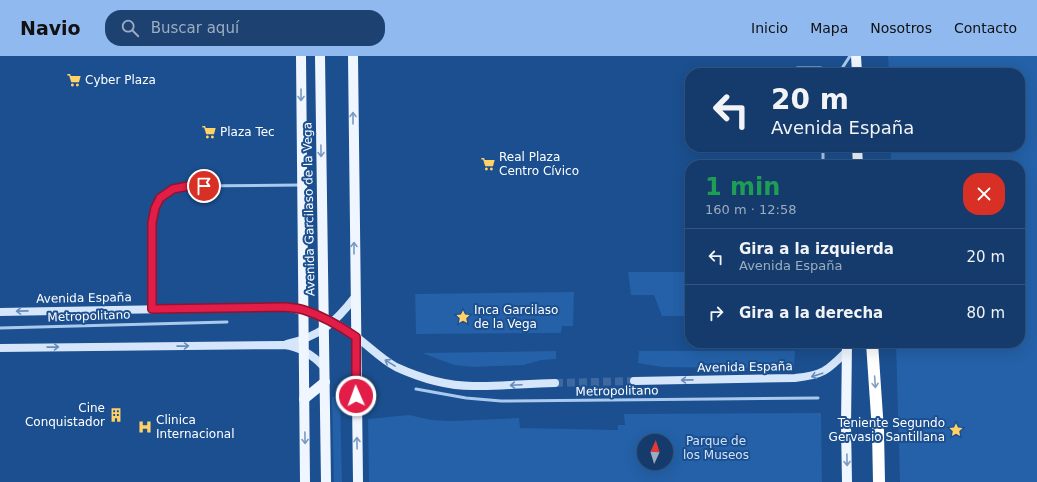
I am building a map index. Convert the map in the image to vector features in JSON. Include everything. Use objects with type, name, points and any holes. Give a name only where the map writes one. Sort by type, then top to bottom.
[{"type":"highway","points":[[872,348],[878,430],[878,482]]},
{"type":"main road","name":"Avenida Garcilaso de la Vega","points":[[301,56],[305,482]]},
{"type":"main road","name":"Avenida Garcilaso de la Vega","points":[[320,56],[326,482]]},
{"type":"main road","points":[[353,56],[358,482]]},
{"type":"main road","points":[[856,56],[856,68]]},
{"type":"main road","points":[[847,348],[847,482]]},
{"type":"main road","points":[[304,399],[325,382]]},
{"type":"street","points":[[284,345],[304,339],[324,329],[334,322],[355,297]]},
{"type":"street","name":"Avenida España","points":[[0,312],[271,306],[285,307],[304,310],[334,322],[395,366],[431,380],[454,385],[472,386],[555,383]]},
{"type":"street","points":[[0,348],[284,345],[293,346],[304,351],[315,358],[324,367]]},
{"type":"street","name":"Avenida España","points":[[634,381],[810,377],[822,373],[833,366],[846,348]]},
{"type":"lane","points":[[842,68],[850,56]]},
{"type":"lane","points":[[797,68],[821,68]]},
{"type":"lane","points":[[152,309],[152,223],[155,208],[160,198],[173,189],[188,186],[302,186]]},
{"type":"lane","name":"Metropolitano","points":[[0,328],[227,322]]},
{"type":"lane","name":"Metropolitano","points":[[416,389],[466,398],[501,401],[818,398]]},
{"type":"green space","points":[[888,56],[1037,56],[1037,482],[900,482],[896,348],[1025,348],[1025,160],[891,160],[891,152],[1025,152],[1025,68],[889,68]]},
{"type":"green space","points":[[628,272],[685,272],[685,316],[662,316],[654,295],[631,295]]},
{"type":"green space","points":[[574,292],[573,326],[562,326],[561,333],[416,334],[415,294]]},
{"type":"green space","points":[[556,351],[556,359],[541,360],[524,365],[473,367],[454,365],[422,353]]},
{"type":"green space","points":[[639,351],[795,351],[794,366],[737,368],[662,367],[638,363]]},
{"type":"green space","points":[[332,397],[340,398],[342,482],[334,482]]},
{"type":"green space","name":"Parque de los Museos","points":[[821,413],[822,482],[369,482],[368,419],[409,415],[432,420],[452,421],[519,418],[520,428],[618,430],[618,425],[625,425],[624,414]]},
{"type":"tunnel","points":[[555,383],[634,381]]},
{"type":"place","name":"Cyber Plaza","points":[[74,80]]},
{"type":"place","name":"Plaza Tec","points":[[209,132]]},
{"type":"place","name":"Real Plaza Centro Cívico","points":[[488,164]]},
{"type":"place","name":"Inca Garcilaso de la Vega","points":[[463,317]]},
{"type":"place","name":"Cine Conquistador","points":[[116,415]]},
{"type":"place","name":"Clinica Internacional","points":[[145,427]]},
{"type":"place","name":"Teniente Segundo Gervasio Santillana","points":[[956,430]]},
{"type":"route","points":[[204,186],[188,186],[173,189],[160,198],[155,208],[152,223],[152,309],[271,306],[304,310],[323,317],[334,322],[356,337],[356,396]]}]
